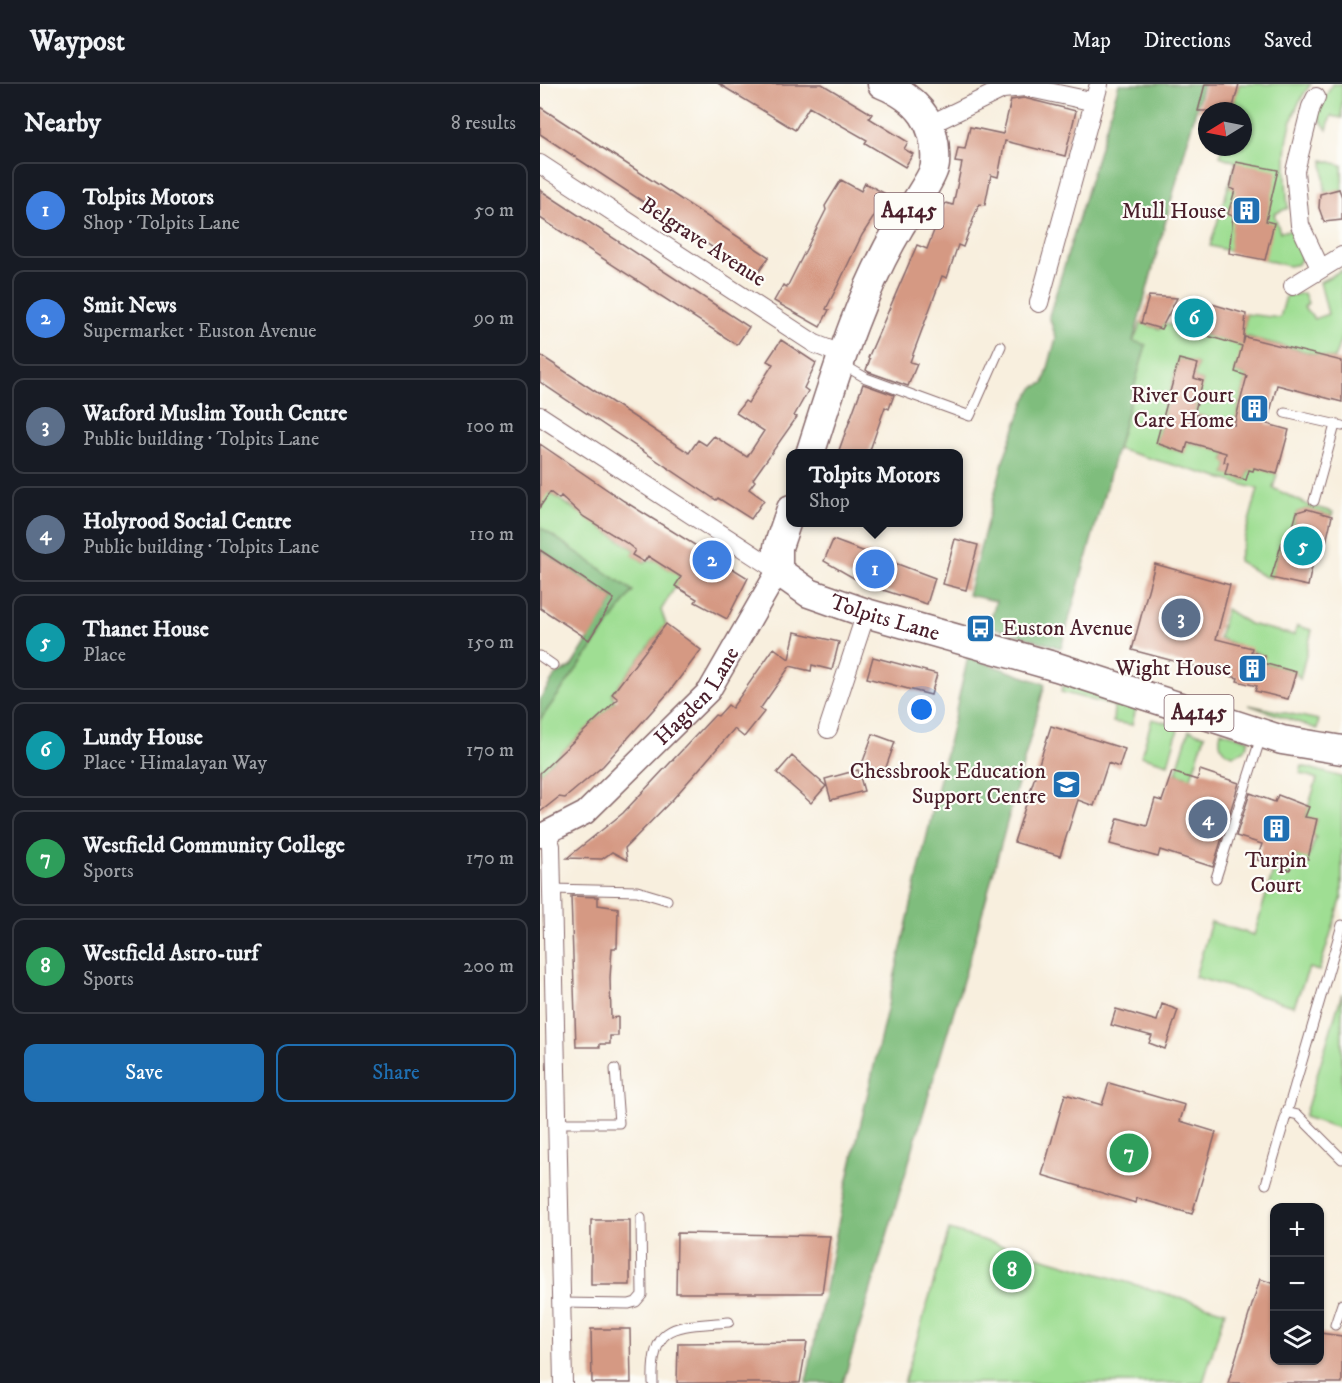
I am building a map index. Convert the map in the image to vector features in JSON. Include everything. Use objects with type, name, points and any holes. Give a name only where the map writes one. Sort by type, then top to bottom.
[{"type":"main road","points":[[882,84],[905,93],[931,124]]},
{"type":"main road","name":"A4145","points":[[811,449],[841,359],[880,259],[936,166],[931,124]]},
{"type":"main road","name":"Hagden Lane","points":[[778,571],[778,547],[786,524]]},
{"type":"main road","name":"Tolpits Lane","points":[[778,571],[809,593],[866,613],[1057,668],[1262,734],[1342,750]]},
{"type":"street","points":[[1039,303],[1099,84]]},
{"type":"street","points":[[931,124],[978,99],[1014,88],[1025,87],[1086,100],[1093,104]]},
{"type":"street","points":[[1320,90],[1311,107],[1295,171],[1300,225],[1320,268]]},
{"type":"street","name":"Belgrave Avenue","points":[[540,164],[815,344],[830,348],[841,359]]},
{"type":"street","points":[[1293,286],[1342,256]]},
{"type":"street","points":[[540,416],[778,571]]},
{"type":"street","name":"Hagden Lane","points":[[543,836],[585,813],[709,691],[778,571]]},
{"type":"street","points":[[828,729],[866,613]]},
{"type":"street","points":[[543,836],[551,846],[551,889],[546,943],[557,1123],[563,1383]]},
{"type":"lane","points":[[841,359],[866,378],[970,416],[1001,346]]},
{"type":"lane","points":[[1285,413],[1338,426],[1314,501]]},
{"type":"lane","points":[[540,656],[553,664]]},
{"type":"lane","points":[[1216,878],[1262,734]]},
{"type":"lane","points":[[551,889],[637,891],[667,900]]},
{"type":"lane","points":[[1266,1184],[1342,925]]},
{"type":"lane","points":[[557,1123],[619,1123],[615,1069]]},
{"type":"lane","points":[[1286,1112],[1298,1115],[1342,1160]]},
{"type":"lane","points":[[561,1303],[629,1304],[636,1302],[642,1296],[640,1218]]},
{"type":"lane","points":[[1335,1325],[1342,1304]]},
{"type":"lane","points":[[653,1383],[655,1349],[666,1333],[675,1327],[729,1322]]},
{"type":"green space","points":[[1119,84],[1203,84],[1133,341],[1146,345],[1061,648],[989,626],[996,601],[968,595],[1004,458],[1025,401],[1034,387],[1044,383],[1056,338],[1049,316]]},
{"type":"green space","points":[[1239,84],[1311,84],[1295,112],[1287,143],[1288,208],[1274,214],[1280,232],[1293,230],[1303,255],[1298,264],[1289,266],[1210,246],[1236,162],[1220,156],[1252,156],[1252,102],[1234,102]]},
{"type":"green space","points":[[1332,84],[1342,84],[1342,118],[1331,116],[1327,130],[1317,115]]},
{"type":"green space","points":[[1323,160],[1342,165],[1342,192],[1338,190],[1325,193]]},
{"type":"green space","points":[[1342,270],[1342,336],[1334,359],[1248,337],[1235,372],[1247,376],[1234,425],[1194,414],[1203,381],[1194,378],[1198,364],[1179,359],[1156,443],[1184,453],[1188,442],[1226,453],[1224,461],[1228,463],[1225,474],[1246,480],[1249,470],[1254,467],[1277,474],[1273,488],[1308,505],[1333,512],[1332,516],[1307,509],[1297,512],[1289,541],[1282,542],[1271,578],[1263,576],[1238,561],[1258,489],[1117,449],[1145,345],[1133,342],[1141,323],[1160,329],[1164,323],[1229,342],[1243,340],[1246,314],[1280,318],[1286,296],[1304,293],[1308,303],[1304,307],[1314,319],[1328,314],[1320,282]]},
{"type":"green space","points":[[540,486],[635,550],[633,555],[644,562],[655,560],[677,574],[680,579],[661,610],[666,624],[612,694],[615,702],[543,770],[545,780],[540,774],[540,720],[633,591],[540,527]]},
{"type":"green space","points":[[540,527],[633,591],[540,720],[540,699],[555,676],[571,667],[614,599],[540,550]]},
{"type":"green space","points":[[1226,609],[1249,624],[1294,635],[1297,626],[1312,630],[1300,679],[1295,672],[1263,663],[1265,656],[1219,638]]},
{"type":"green space","points":[[968,657],[1045,684],[972,950],[843,1383],[806,1383],[842,1205]]},
{"type":"green space","points":[[1063,685],[1137,704],[1132,725],[1113,722],[1114,706],[1061,692]]},
{"type":"green space","points":[[1249,705],[1319,720],[1317,729]]},
{"type":"green space","points":[[1152,719],[1179,726],[1168,764],[1141,756]]},
{"type":"green space","points":[[1189,730],[1205,735],[1191,778],[1176,773]]},
{"type":"green space","points":[[1221,731],[1249,740],[1244,751],[1233,755],[1225,751],[1220,743]]},
{"type":"green space","points":[[1302,766],[1342,777],[1342,897],[1319,971],[1309,968],[1294,1006],[1195,977],[1211,922],[1254,935],[1275,865],[1290,870],[1295,855],[1308,858],[1316,837],[1312,836],[1317,820],[1305,817],[1317,779],[1300,773]]},
{"type":"green space","points":[[1342,993],[1342,1129],[1304,1117]]},
{"type":"green space","points":[[949,1230],[1225,1311],[1203,1383],[904,1383]]},
{"type":"building","points":[[719,84],[822,84],[872,114],[869,118],[908,142],[904,149],[913,154],[905,167],[865,143],[867,140],[809,107],[795,130]]},
{"type":"building","points":[[1205,84],[1239,84],[1234,102],[1200,102]]},
{"type":"building","points":[[1024,98],[1076,111],[1065,156],[1005,141],[998,177],[991,175],[985,205],[979,204],[963,247],[958,245],[947,278],[942,276],[910,362],[917,364],[908,386],[869,372],[866,370],[870,359],[868,358],[917,245],[927,249],[943,207],[946,203],[953,205],[962,163],[955,162],[958,148],[965,149],[970,127],[1003,134],[1011,100]]},
{"type":"building","points":[[540,107],[769,257],[756,276],[540,134]]},
{"type":"building","name":"Mull House","points":[[1236,162],[1278,170],[1266,221],[1274,223],[1265,260],[1229,253],[1233,216],[1228,214],[1235,190],[1230,188]]},
{"type":"building","points":[[841,180],[861,191],[865,183],[884,193],[875,211],[877,212],[862,235],[826,309],[829,310],[820,327],[774,301],[783,285],[787,287],[826,210],[825,206]]},
{"type":"building","points":[[1339,189],[1342,197],[1342,220],[1324,222],[1319,208],[1320,194]]},
{"type":"building","points":[[540,190],[749,327],[737,345],[540,218]]},
{"type":"building","points":[[1149,296],[1177,298],[1161,329],[1141,323]]},
{"type":"building","name":"River Court Care Home","points":[[1195,299],[1246,314],[1243,344],[1245,337],[1342,361],[1342,402],[1277,385],[1267,424],[1289,430],[1277,474],[1254,468],[1253,471],[1249,470],[1246,480],[1225,474],[1228,463],[1224,462],[1226,453],[1188,442],[1185,453],[1156,443],[1179,359],[1198,364],[1194,378],[1203,381],[1194,414],[1234,425],[1247,376],[1235,372],[1242,346],[1187,330]]},
{"type":"building","points":[[781,340],[816,363],[804,388],[808,391],[794,416],[797,417],[753,479],[755,481],[749,489],[764,500],[751,519],[718,498],[716,500],[540,382],[540,355],[689,453],[698,440],[706,445],[714,436],[747,457],[764,431],[736,413],[745,401],[748,403],[773,364],[767,361]]},
{"type":"building","points":[[863,384],[894,395],[889,409],[885,407],[870,449],[839,449]]},
{"type":"building","points":[[540,444],[624,501],[748,578],[727,619],[695,602],[697,599],[675,586],[681,577],[648,556],[644,562],[632,555],[635,550],[584,517],[561,496],[559,499],[550,492],[540,507]]},
{"type":"building","points":[[1307,509],[1332,516],[1324,551],[1315,552],[1308,586],[1271,578],[1282,542],[1289,541],[1297,512]]},
{"type":"building","points":[[955,539],[978,545],[966,590],[943,584]]},
{"type":"building","points":[[833,540],[935,578],[927,604],[864,584],[824,561]]},
{"type":"building","points":[[540,550],[614,599],[589,640],[540,608]]},
{"type":"building","points":[[1155,564],[1230,585],[1216,639],[1252,648],[1251,652],[1265,656],[1263,663],[1296,672],[1288,699],[1255,691],[1257,686],[1237,681],[1238,678],[1132,650]]},
{"type":"building","points":[[666,624],[701,650],[669,692],[603,766],[565,798],[559,797],[540,812],[540,773],[618,699],[612,694]]},
{"type":"building","points":[[795,632],[839,642],[832,670],[812,665],[811,671],[790,666],[760,709],[764,712],[744,737],[734,729],[673,799],[625,848],[627,860],[612,852],[602,859],[567,858],[623,813],[715,715],[718,716],[728,705],[732,708],[774,648],[789,659]]},
{"type":"building","points":[[873,657],[937,674],[931,695],[867,678]]},
{"type":"building","name":"Chessbrook Education Support Centre","points":[[1051,726],[1125,749],[1119,767],[1108,763],[1094,806],[1078,800],[1060,856],[1014,842]]},
{"type":"building","points":[[873,734],[895,742],[884,773],[862,764]]},
{"type":"building","points":[[792,756],[826,786],[811,803],[777,773]]},
{"type":"building","points":[[858,770],[864,791],[831,800],[825,779]]},
{"type":"building","points":[[1200,770],[1239,783],[1213,867],[1160,850],[1158,857],[1110,844],[1118,818],[1147,826],[1155,799],[1162,801],[1172,772],[1197,780]]},
{"type":"building","name":"Turpin Court","points":[[1250,793],[1275,802],[1278,795],[1309,807],[1305,817],[1317,819],[1308,859],[1295,855],[1290,870],[1257,860],[1262,844],[1236,836]]},
{"type":"building","points":[[571,896],[598,897],[598,905],[618,908],[617,948],[612,948],[610,978],[611,1018],[618,1017],[618,1036],[610,1036],[610,1044],[600,1044],[600,1047],[576,1047]]},
{"type":"building","points":[[1162,1004],[1178,1010],[1165,1049],[1149,1043],[1152,1036],[1111,1025],[1116,1009],[1157,1021]]},
{"type":"building","points":[[1109,1083],[1185,1105],[1180,1121],[1216,1132],[1192,1214],[1137,1198],[1136,1203],[1042,1175],[1065,1094],[1102,1105]]},
{"type":"building","points":[[591,1220],[630,1220],[630,1285],[591,1285]]},
{"type":"building","points":[[677,1233],[830,1236],[822,1293],[676,1293]]},
{"type":"building","points":[[1260,1279],[1270,1282],[1270,1365],[1324,1365],[1324,1334],[1342,1336],[1342,1383],[1228,1383]]},
{"type":"building","points":[[591,1329],[630,1329],[631,1383],[592,1383]]},
{"type":"building","points":[[807,1342],[800,1383],[677,1383],[678,1343]]},
{"type":"place","name":"Mull House","points":[[1247,211]]},
{"type":"place","name":"Lundy House","points":[[1194,318]]},
{"type":"place","name":"River Court Care Home","points":[[1255,408]]},
{"type":"place","name":"Thanet House","points":[[1303,546]]},
{"type":"place","name":"Smit News","points":[[712,560]]},
{"type":"place","name":"Tolpits Motors","points":[[875,569]]},
{"type":"place","name":"Watford Muslim Youth Centre","points":[[1181,618]]},
{"type":"place","name":"Euston Avenue","points":[[981,628]]},
{"type":"place","name":"Wight House","points":[[1252,668]]},
{"type":"place","name":"Chessbrook Education Support Centre","points":[[1067,784]]},
{"type":"place","name":"Holyrood Social Centre","points":[[1208,819]]},
{"type":"place","name":"Turpin Court","points":[[1276,828]]},
{"type":"place","name":"Westfield Community College","points":[[1129,1153]]},
{"type":"place","name":"Westfield Astro-turf","points":[[1012,1270]]}]
